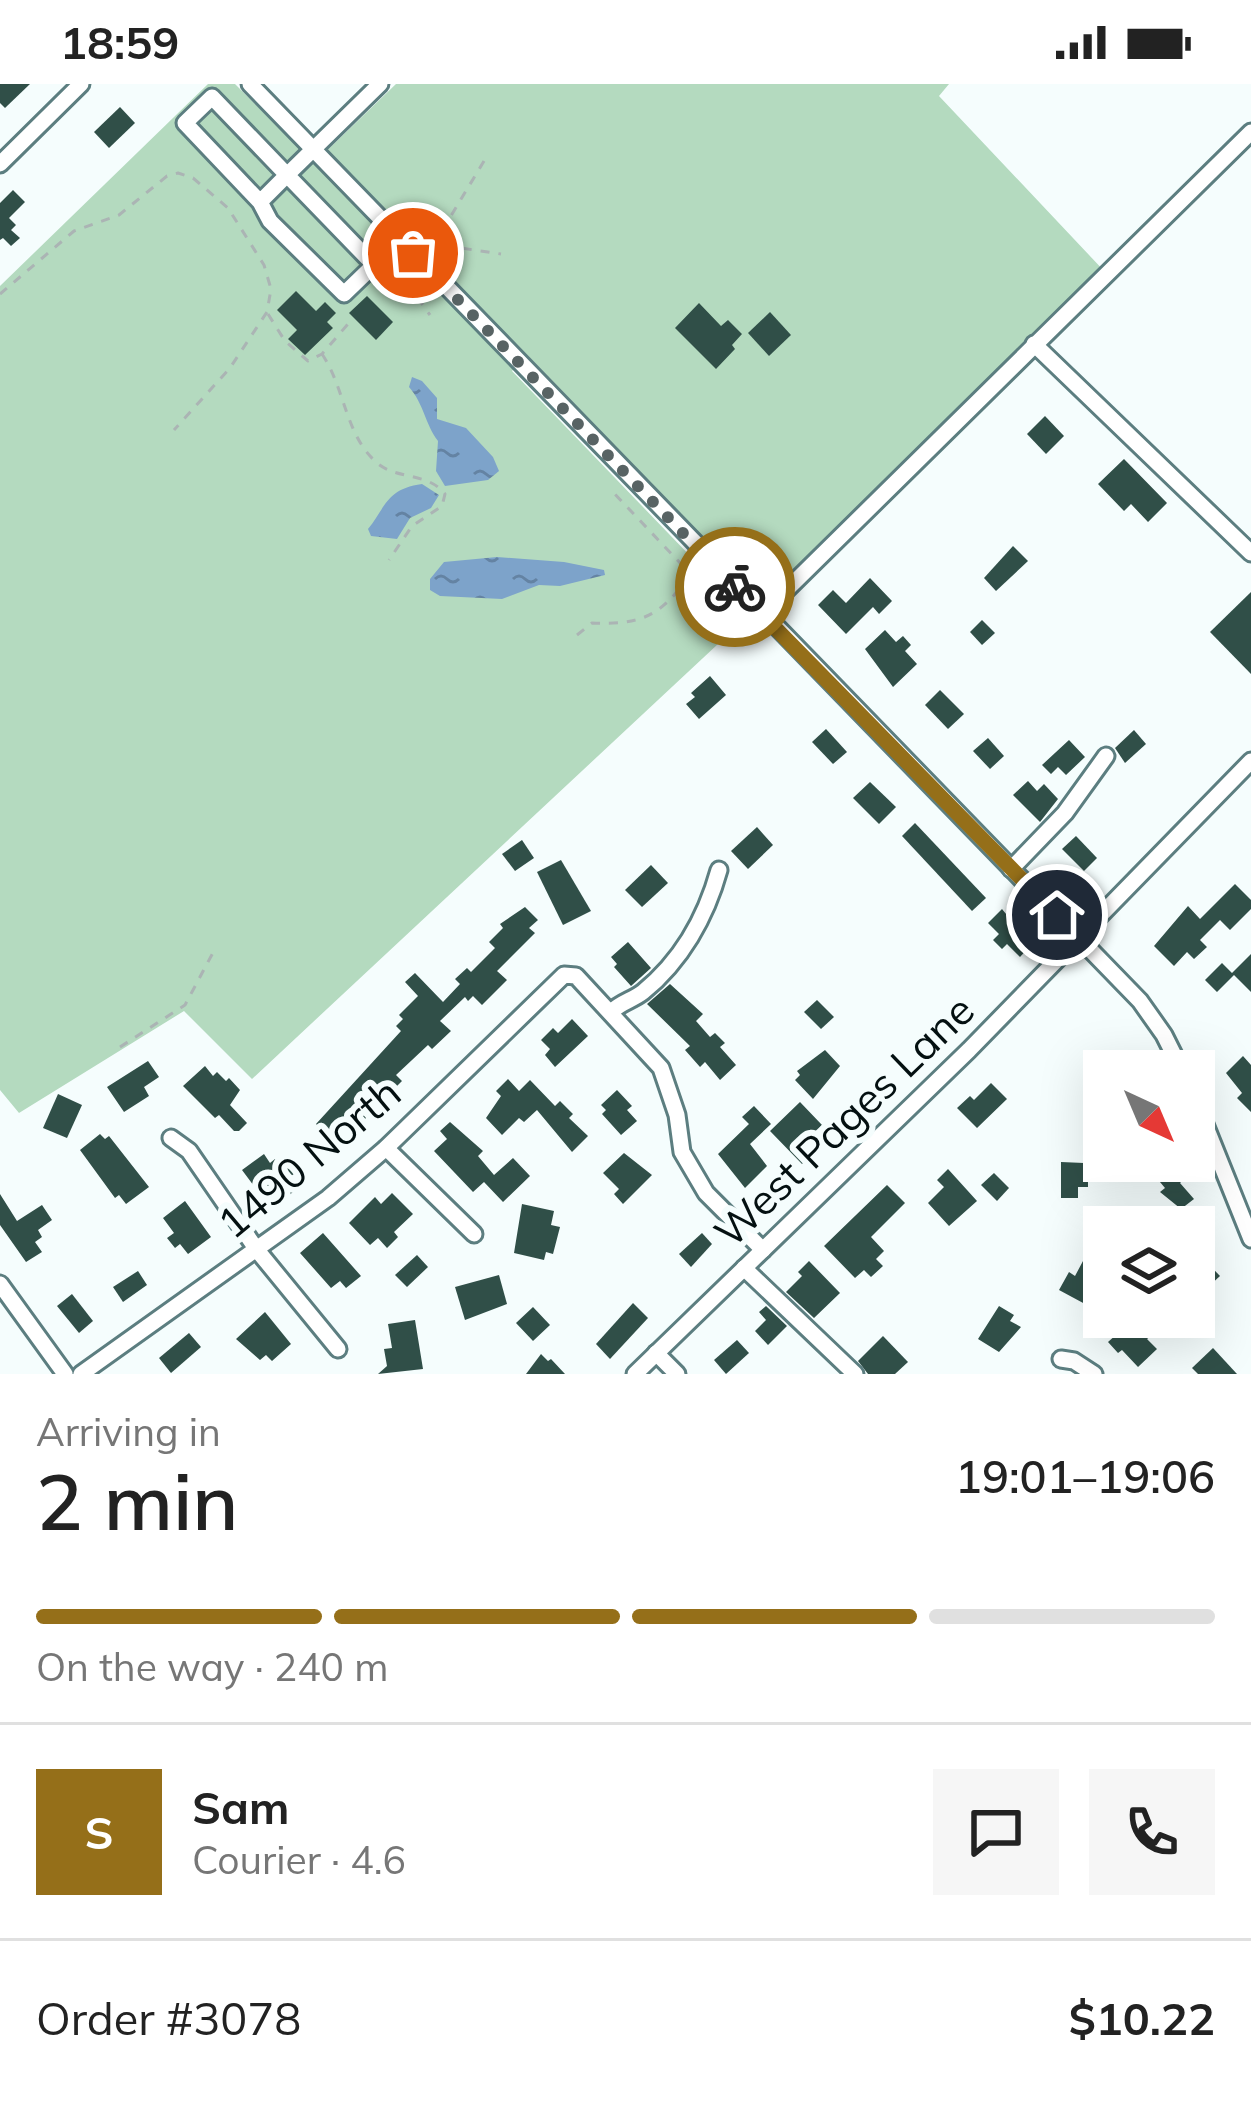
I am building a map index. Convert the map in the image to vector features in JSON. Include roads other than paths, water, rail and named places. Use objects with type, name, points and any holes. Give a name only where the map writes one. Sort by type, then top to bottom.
[{"type":"street","points":[[0,164],[81,84]]},
{"type":"street","points":[[250,84],[761,615],[1080,938],[1140,1001],[1172,1050]]},
{"type":"street","points":[[260,202],[380,84]]},
{"type":"street","points":[[212,97],[287,175],[374,265],[344,294],[271,221],[260,202],[185,123],[212,97]]},
{"type":"street","points":[[761,615],[1251,132]]},
{"type":"street","points":[[1034,344],[1251,553]]},
{"type":"street","points":[[1011,869],[1065,813],[1106,757]]},
{"type":"street","name":"West Pages Lane","points":[[635,1374],[1080,938],[1251,761]]},
{"type":"street","points":[[719,870],[706,909],[669,967],[638,996],[610,1012],[661,1068],[677,1115],[682,1152],[706,1193],[763,1250]]},
{"type":"street","name":"1490 North","points":[[81,1374],[328,1198],[564,975],[576,976],[610,1012]]},
{"type":"street","points":[[171,1138],[189,1151],[257,1250],[338,1349]]},
{"type":"street","points":[[386,1148],[474,1234]]},
{"type":"street","points":[[1215,1149],[1251,1239]]},
{"type":"street","points":[[744,1268],[855,1374]]},
{"type":"street","points":[[0,1284],[65,1374]]},
{"type":"street","points":[[656,1354],[677,1374]]},
{"type":"street","points":[[1061,1359],[1094,1374]]},
{"type":"water","points":[[412,377],[437,398],[437,419],[466,428],[493,457],[499,471],[488,480],[445,486],[436,471],[438,441],[409,387]]},
{"type":"water","points":[[422,484],[439,495],[431,508],[410,518],[397,539],[371,536],[368,529],[388,500]]},
{"type":"water","points":[[497,557],[564,562],[604,570],[605,575],[560,586],[539,585],[502,599],[440,596],[430,590],[430,579],[444,562]]}]
